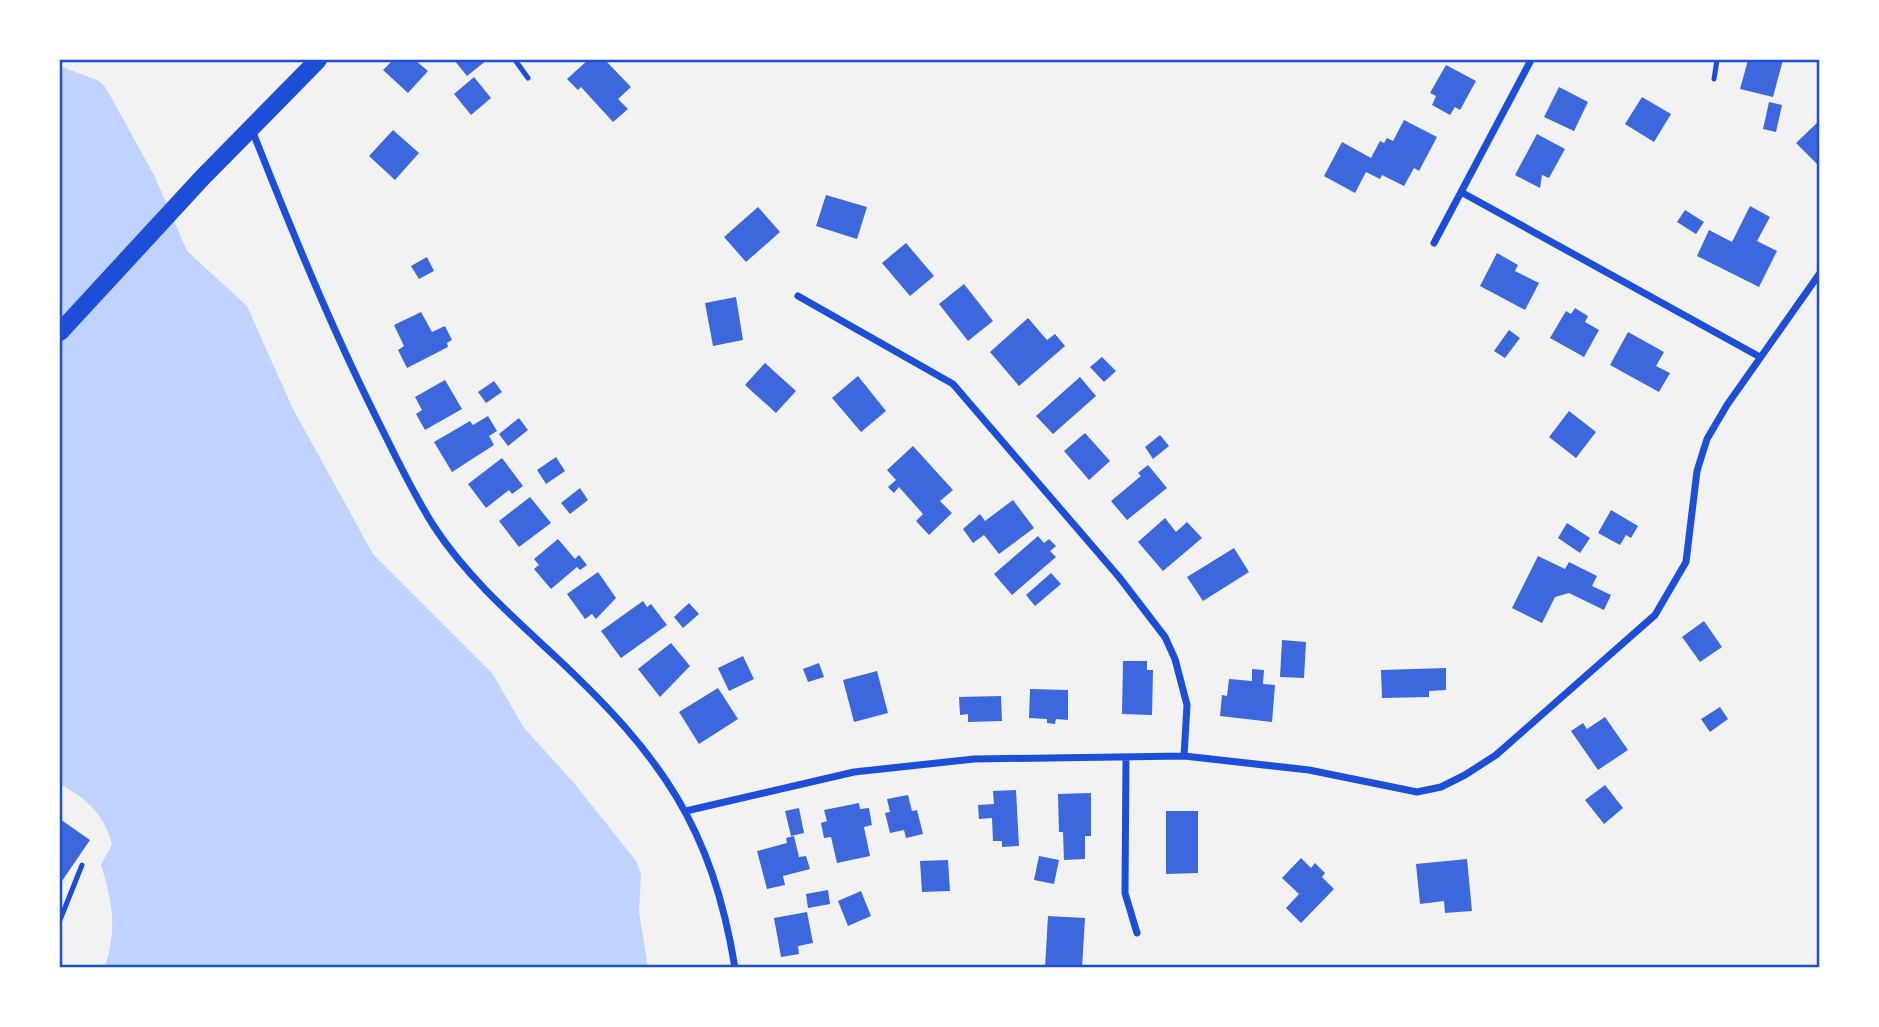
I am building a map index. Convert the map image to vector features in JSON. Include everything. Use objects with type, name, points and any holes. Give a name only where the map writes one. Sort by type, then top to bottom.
[{"type":"main road","points":[[60,332],[202,178],[318,60]]},
{"type":"street","points":[[1434,243],[1531,60]]},
{"type":"street","points":[[252,130],[360,386],[414,494],[437,531],[492,596],[619,720],[663,773],[686,811],[708,859],[720,898],[735,968]]},
{"type":"street","points":[[1461,192],[1760,357]]},
{"type":"street","points":[[686,811],[854,772],[933,761],[1184,756],[1309,770],[1417,792],[1441,787],[1496,755],[1647,622],[1674,587],[1686,562],[1692,535],[1697,471],[1707,439],[1819,273]]},
{"type":"street","points":[[799,296],[953,384],[1119,577],[1165,637],[1175,659],[1187,705],[1184,756]]},
{"type":"street","points":[[1126,757],[1125,893],[1137,933]]},
{"type":"lane","points":[[515,60],[528,78]]},
{"type":"lane","points":[[1714,79],[1717,60]]},
{"type":"lane","points":[[60,920],[82,865]]},
{"type":"water","points":[[60,66],[99,81],[106,88],[155,177],[187,251],[247,306],[293,409],[373,554],[492,673],[524,728],[574,783],[636,861],[641,874],[639,912],[648,967],[105,967],[111,940],[112,916],[101,865],[112,844],[109,833],[93,808],[60,784]]},
{"type":"building","points":[[393,60],[415,60],[428,71],[408,93],[383,70]]},
{"type":"building","points":[[454,60],[487,60],[467,76]]},
{"type":"building","points":[[588,60],[605,60],[631,87],[618,99],[628,109],[613,122],[581,87],[578,90],[567,79]]},
{"type":"building","points":[[1748,60],[1783,60],[1773,97],[1740,89]]},
{"type":"building","points":[[1446,65],[1476,81],[1460,110],[1455,107],[1450,115],[1432,105],[1436,96],[1430,93]]},
{"type":"building","points":[[474,77],[491,98],[471,115],[454,94]]},
{"type":"building","points":[[1559,87],[1588,102],[1574,131],[1544,117]]},
{"type":"building","points":[[1642,97],[1671,114],[1654,142],[1625,124]]},
{"type":"building","points":[[1769,102],[1782,105],[1776,132],[1763,129]]},
{"type":"building","points":[[1404,120],[1437,137],[1419,171],[1414,168],[1404,186],[1382,175],[1380,179],[1366,172],[1355,193],[1324,176],[1342,142],[1371,158],[1380,141],[1384,143],[1387,138],[1393,141]]},
{"type":"building","points":[[1820,120],[1820,167],[1796,143]]},
{"type":"building","points":[[393,130],[419,153],[395,180],[369,156]]},
{"type":"building","points":[[1537,134],[1565,149],[1549,178],[1542,175],[1540,188],[1515,175]]},
{"type":"building","points":[[826,195],[867,207],[857,239],[816,226]]},
{"type":"building","points":[[1750,206],[1770,217],[1757,241],[1777,251],[1759,287],[1697,256],[1709,230],[1732,242]]},
{"type":"building","points":[[758,207],[780,232],[746,262],[724,237]]},
{"type":"building","points":[[1685,210],[1704,222],[1696,234],[1677,222]]},
{"type":"building","points":[[906,243],[934,276],[910,296],[882,263]]},
{"type":"building","points":[[1497,253],[1518,265],[1515,271],[1539,283],[1525,310],[1480,286]]},
{"type":"building","points":[[427,257],[434,271],[419,279],[411,266]]},
{"type":"building","points":[[964,284],[993,321],[968,341],[939,304]]},
{"type":"building","points":[[736,297],[743,340],[713,346],[705,303]]},
{"type":"building","points":[[1575,308],[1588,316],[1585,322],[1599,330],[1584,357],[1550,338],[1566,311],[1571,314]]},
{"type":"building","points":[[421,312],[432,332],[445,326],[452,340],[447,343],[448,347],[407,368],[398,350],[404,346],[394,325]]},
{"type":"building","points":[[1028,318],[1047,340],[1055,334],[1065,346],[1019,386],[990,352]]},
{"type":"building","points":[[1509,330],[1520,338],[1505,358],[1494,351]]},
{"type":"building","points":[[1628,332],[1664,352],[1656,366],[1670,373],[1659,392],[1610,365]]},
{"type":"building","points":[[1102,357],[1116,371],[1104,382],[1090,367]]},
{"type":"building","points":[[765,363],[796,391],[776,413],[745,385]]},
{"type":"building","points":[[858,376],[886,411],[861,432],[832,398]]},
{"type":"building","points":[[1080,377],[1096,396],[1053,434],[1036,416]]},
{"type":"building","points":[[445,380],[462,409],[425,430],[416,414],[422,410],[415,397]]},
{"type":"building","points":[[494,381],[502,392],[486,403],[478,392]]},
{"type":"building","points":[[1569,411],[1596,432],[1576,458],[1549,437]]},
{"type":"building","points":[[488,416],[497,431],[489,436],[494,445],[452,472],[434,442],[470,421],[473,425]]},
{"type":"building","points":[[519,418],[528,430],[508,446],[499,434]]},
{"type":"building","points":[[1085,433],[1110,461],[1089,480],[1064,451]]},
{"type":"building","points":[[1160,435],[1169,446],[1153,459],[1145,447]]},
{"type":"building","points":[[913,446],[953,490],[940,501],[952,513],[929,535],[916,521],[923,514],[899,487],[894,493],[888,487],[896,480],[887,470]]},
{"type":"building","points":[[556,457],[565,471],[546,484],[537,470]]},
{"type":"building","points":[[502,458],[523,486],[512,494],[509,490],[486,508],[468,484]]},
{"type":"building","points":[[1148,465],[1167,488],[1127,520],[1111,501],[1141,476],[1138,473]]},
{"type":"building","points":[[580,488],[588,500],[570,514],[561,503]]},
{"type":"building","points":[[530,497],[551,523],[519,547],[499,521]]},
{"type":"building","points":[[1013,500],[1034,528],[999,554],[984,535],[973,543],[963,529],[980,514],[985,521]]},
{"type":"building","points":[[1611,510],[1638,526],[1631,538],[1626,535],[1620,545],[1598,533]]},
{"type":"building","points":[[1165,518],[1176,532],[1187,522],[1202,538],[1163,571],[1138,542]]},
{"type":"building","points":[[1567,523],[1590,538],[1580,553],[1558,538]]},
{"type":"building","points":[[1038,536],[1044,543],[1049,539],[1056,546],[1050,551],[1056,557],[1012,595],[994,574]]},
{"type":"building","points":[[558,539],[575,559],[579,555],[587,565],[580,570],[577,567],[551,589],[534,569],[539,565],[534,559]]},
{"type":"building","points":[[1234,548],[1249,572],[1203,601],[1187,577]]},
{"type":"building","points":[[1538,556],[1565,569],[1569,562],[1597,576],[1592,586],[1611,595],[1604,610],[1569,593],[1555,597],[1542,623],[1512,608]]},
{"type":"building","points":[[598,572],[616,598],[596,619],[592,614],[585,619],[567,594]]},
{"type":"building","points":[[1051,573],[1061,584],[1035,606],[1026,595]]},
{"type":"building","points":[[643,601],[647,607],[651,604],[667,625],[621,658],[601,631]]},
{"type":"building","points":[[689,603],[699,614],[683,628],[674,617]]},
{"type":"building","points":[[1704,621],[1722,647],[1700,662],[1682,637]]},
{"type":"building","points":[[1282,640],[1306,642],[1304,678],[1280,677]]},
{"type":"building","points":[[671,643],[690,666],[660,697],[638,669]]},
{"type":"building","points":[[743,656],[754,679],[729,691],[718,668]]},
{"type":"building","points":[[1123,661],[1147,661],[1147,670],[1153,670],[1152,715],[1122,714]]},
{"type":"building","points":[[819,663],[824,677],[808,682],[803,669]]},
{"type":"building","points":[[1446,668],[1446,690],[1429,691],[1429,697],[1382,698],[1381,670]]},
{"type":"building","points":[[1252,669],[1264,670],[1263,684],[1275,685],[1272,722],[1220,716],[1222,695],[1227,696],[1229,679],[1252,681]]},
{"type":"building","points":[[877,671],[888,713],[854,722],[843,680]]},
{"type":"building","points":[[718,688],[738,719],[699,744],[679,712]]},
{"type":"building","points":[[1030,689],[1068,690],[1068,720],[1056,719],[1055,724],[1047,723],[1047,719],[1029,718]]},
{"type":"building","points":[[1001,696],[1002,721],[968,722],[968,714],[960,715],[959,697]]},
{"type":"building","points":[[1720,707],[1728,719],[1710,732],[1701,719]]},
{"type":"building","points":[[1605,717],[1628,750],[1598,770],[1571,731],[1583,723],[1587,729]]},
{"type":"building","points":[[1605,785],[1623,808],[1604,824],[1585,800]]},
{"type":"building","points":[[1016,790],[1019,846],[1002,847],[1002,841],[993,841],[992,818],[979,819],[978,805],[994,804],[993,791]]},
{"type":"building","points":[[1091,793],[1091,836],[1085,836],[1085,859],[1064,860],[1063,832],[1059,832],[1058,794]]},
{"type":"building","points":[[908,795],[912,811],[917,810],[923,834],[906,838],[904,830],[890,833],[885,813],[890,812],[887,799]]},
{"type":"building","points":[[859,803],[860,809],[869,808],[872,825],[864,827],[870,856],[837,863],[831,837],[824,838],[821,823],[827,821],[824,810]]},
{"type":"building","points":[[799,808],[804,833],[791,836],[785,811]]},
{"type":"building","points":[[1166,811],[1198,811],[1198,873],[1166,874]]},
{"type":"building","points":[[60,819],[90,840],[60,884]]},
{"type":"building","points":[[794,836],[799,857],[806,856],[810,869],[783,876],[785,885],[767,889],[757,851],[787,843],[786,838]]},
{"type":"building","points":[[1039,856],[1059,860],[1054,884],[1034,880]]},
{"type":"building","points":[[1301,858],[1311,868],[1315,863],[1325,873],[1322,877],[1334,889],[1301,923],[1286,908],[1299,894],[1282,878]]},
{"type":"building","points":[[1467,859],[1472,911],[1445,913],[1444,901],[1420,904],[1416,864]]},
{"type":"building","points":[[948,860],[950,891],[922,892],[920,861]]},
{"type":"building","points":[[828,890],[830,904],[808,908],[806,894]]},
{"type":"building","points":[[861,891],[871,916],[848,926],[838,901]]},
{"type":"building","points":[[807,912],[813,943],[798,946],[799,954],[781,957],[774,918]]},
{"type":"building","points":[[1048,916],[1085,918],[1082,968],[1045,968]]}]
